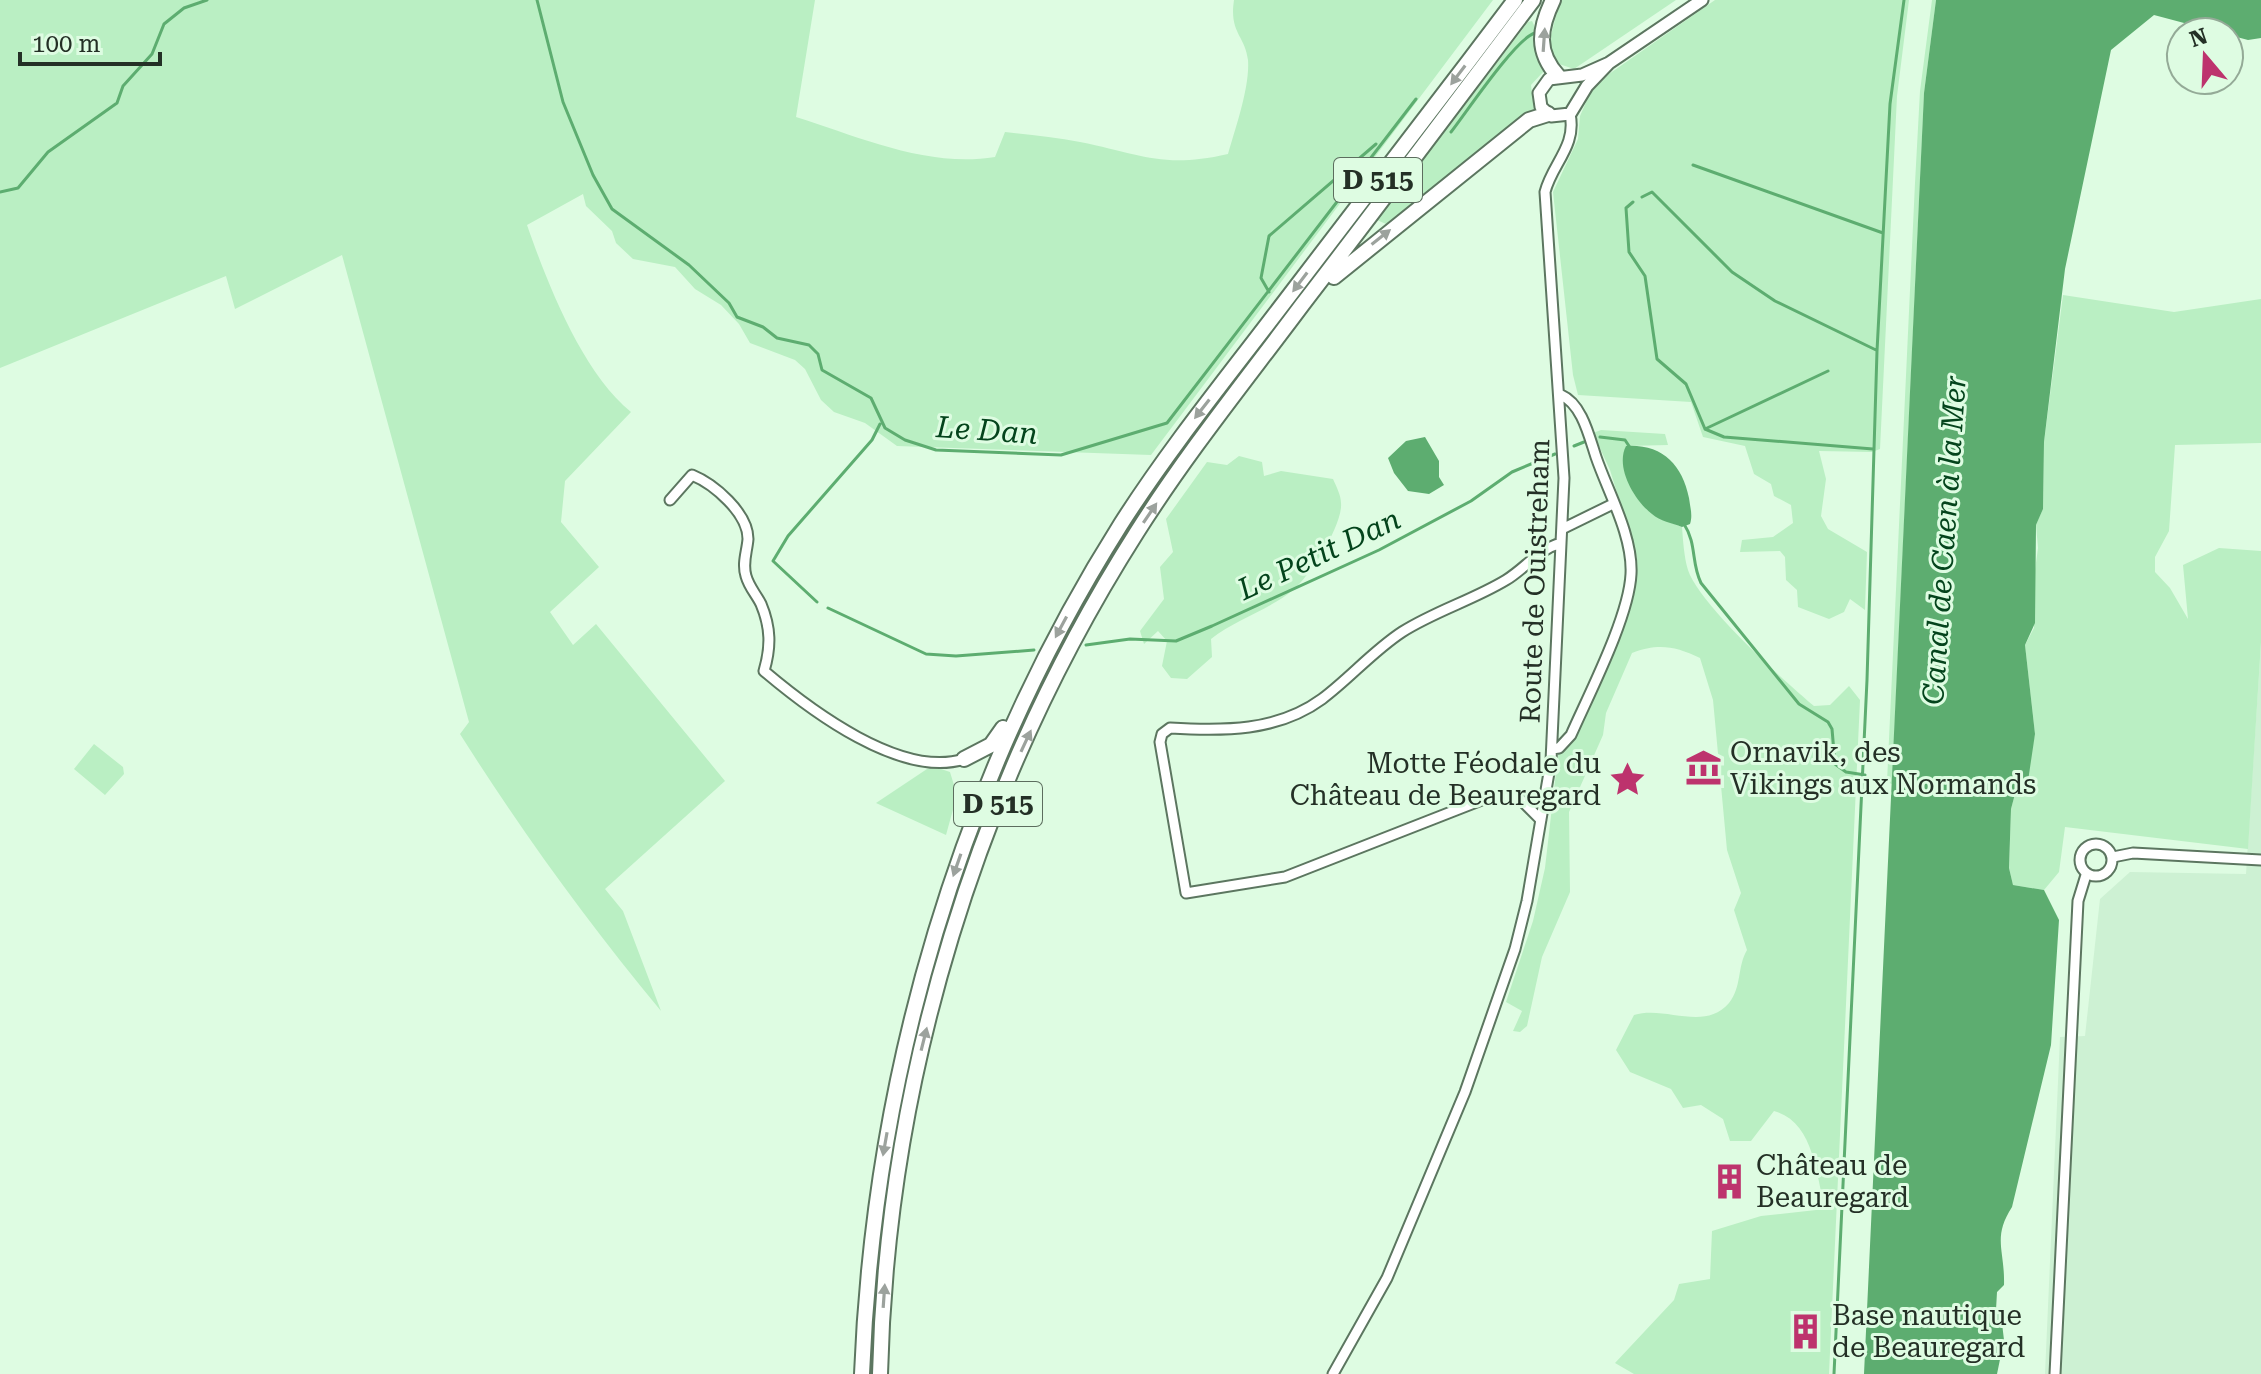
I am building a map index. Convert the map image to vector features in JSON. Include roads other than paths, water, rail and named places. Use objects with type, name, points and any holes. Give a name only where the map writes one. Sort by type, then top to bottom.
[{"type":"highway","name":"D 515","points":[[862,1374],[870,1249],[895,1090],[924,968],[983,792],[1016,718],[1082,588],[1157,470],[1507,6],[1515,0]]},
{"type":"highway","name":"D 515","points":[[880,1374],[887,1258],[908,1110],[943,965],[997,805],[1065,657],[1137,532],[1201,440],[1533,0]]},
{"type":"highway","points":[[1553,0],[1542,48],[1544,61],[1563,77]]},
{"type":"highway","points":[[1301,307],[1344,266],[1529,120],[1553,116]]},
{"type":"highway","points":[[964,759],[994,743],[1005,725],[1016,718]]},
{"type":"highway","points":[[964,759],[981,766],[983,792]]},
{"type":"street","points":[[1553,116],[1570,114],[1609,63],[1702,0]]},
{"type":"street","points":[[1569,138],[1553,116],[1541,107],[1539,93],[1543,84],[1609,63]]},
{"type":"street","points":[[1563,77],[1576,85],[1580,97]]},
{"type":"street","name":"Route de Ouistreham","points":[[1333,1374],[1387,1278],[1465,1092],[1515,949],[1541,820],[1552,749],[1562,529],[1561,395],[1545,203],[1550,177],[1569,146],[1570,114]]},
{"type":"street","points":[[1552,749],[1559,748],[1571,735],[1630,584],[1627,546],[1613,504],[1577,408],[1561,395]]},
{"type":"street","points":[[670,500],[692,475],[715,488],[737,512],[748,537],[743,561],[747,581],[760,602],[769,631],[770,651],[764,671],[857,736],[896,755],[926,764],[964,759]]},
{"type":"street","points":[[1562,529],[1613,504]]},
{"type":"street","points":[[1541,820],[1520,799],[1492,796],[1285,877],[1186,893],[1160,742],[1162,734],[1170,728],[1234,731],[1296,715],[1324,697],[1398,635],[1422,620],[1507,580],[1542,550],[1561,543]]},
{"type":"street","points":[[2055,1374],[2078,901],[2086,875],[2081,864],[2081,852],[2096,843],[2106,846],[2113,857],[2108,873],[2097,877],[2086,875]]},
{"type":"street","points":[[2113,857],[2133,853],[2261,860]]},
{"type":"water","name":"Canal de Caen à la Mer","points":[[1936,0],[2261,0],[2261,38],[2245,39],[2245,16],[2165,18],[2154,15],[2111,50],[2065,269],[2044,442],[2043,509],[2036,525],[2035,623],[2025,645],[2035,734],[2028,781],[2015,794],[2011,809],[2009,868],[2013,885],[2044,890],[2059,920],[2051,1045],[2012,1207],[2002,1227],[2004,1285],[1997,1292],[1996,1310],[2001,1315],[2004,1340],[1997,1374],[1864,1374],[1924,93]]},
{"type":"water","points":[[1425,437],[1439,461],[1439,477],[1444,485],[1429,494],[1408,491],[1394,473],[1388,458],[1406,441]]},
{"type":"water","points":[[1626,446],[1650,448],[1668,458],[1675,466],[1686,486],[1690,524],[1682,527],[1662,520],[1639,500],[1625,473],[1623,454]]},
{"type":"waterway","name":"Le Dan","points":[[0,192],[18,188],[48,152],[117,103],[123,86],[152,54],[164,24],[184,8],[207,0]]},
{"type":"waterway","name":"Le Dan","points":[[537,0],[563,102],[593,175],[612,209],[689,265],[729,303],[737,317],[763,327],[777,338],[809,345],[818,354],[822,370],[871,398],[885,428],[905,440],[936,450],[1061,455],[1167,423],[1416,99]]},
{"type":"waterway","points":[[1834,1374],[1867,680],[1877,351],[1890,104],[1904,0]]},
{"type":"waterway","name":"Le Dan","points":[[1451,132],[1504,62],[1535,33]]},
{"type":"waterway","name":"Le Dan","points":[[1269,292],[1261,278],[1269,236],[1376,144]]},
{"type":"waterway","points":[[1693,165],[1883,233]]},
{"type":"waterway","points":[[1642,197],[1652,192],[1732,272],[1775,301],[1876,350]]},
{"type":"waterway","points":[[1633,202],[1626,208],[1629,252],[1645,276],[1657,359],[1686,384],[1705,429],[1724,437],[1873,449]]},
{"type":"waterway","points":[[1705,429],[1828,371]]},
{"type":"waterway","name":"Le Petit Dan","points":[[817,602],[773,561],[788,536],[872,440],[880,424]]},
{"type":"waterway","name":"Le Petit Dan","points":[[1600,437],[1625,440],[1631,449]]},
{"type":"waterway","name":"Le Petit Dan","points":[[1574,446],[1584,442]]},
{"type":"waterway","name":"Le Petit Dan","points":[[1086,645],[1130,639],[1176,641],[1379,550],[1471,501],[1512,472],[1555,454]]},
{"type":"waterway","name":"Le Petit Dan","points":[[1684,524],[1691,539],[1701,583],[1799,704],[1828,722],[1832,729],[1835,764],[1846,772],[1865,775]]},
{"type":"waterway","name":"Le Petit Dan","points":[[828,608],[926,654],[956,656],[1034,650]]},
{"type":"place","name":"Ornavik, des Vikings aux Normands","points":[[1704,768]]},
{"type":"place","name":"Motte Féodale du Château de Beauregard","points":[[1627,779]]},
{"type":"place","name":"Château de Beauregard","points":[[1730,1181]]},
{"type":"place","name":"Base nautique de Beauregard","points":[[1806,1331]]}]
